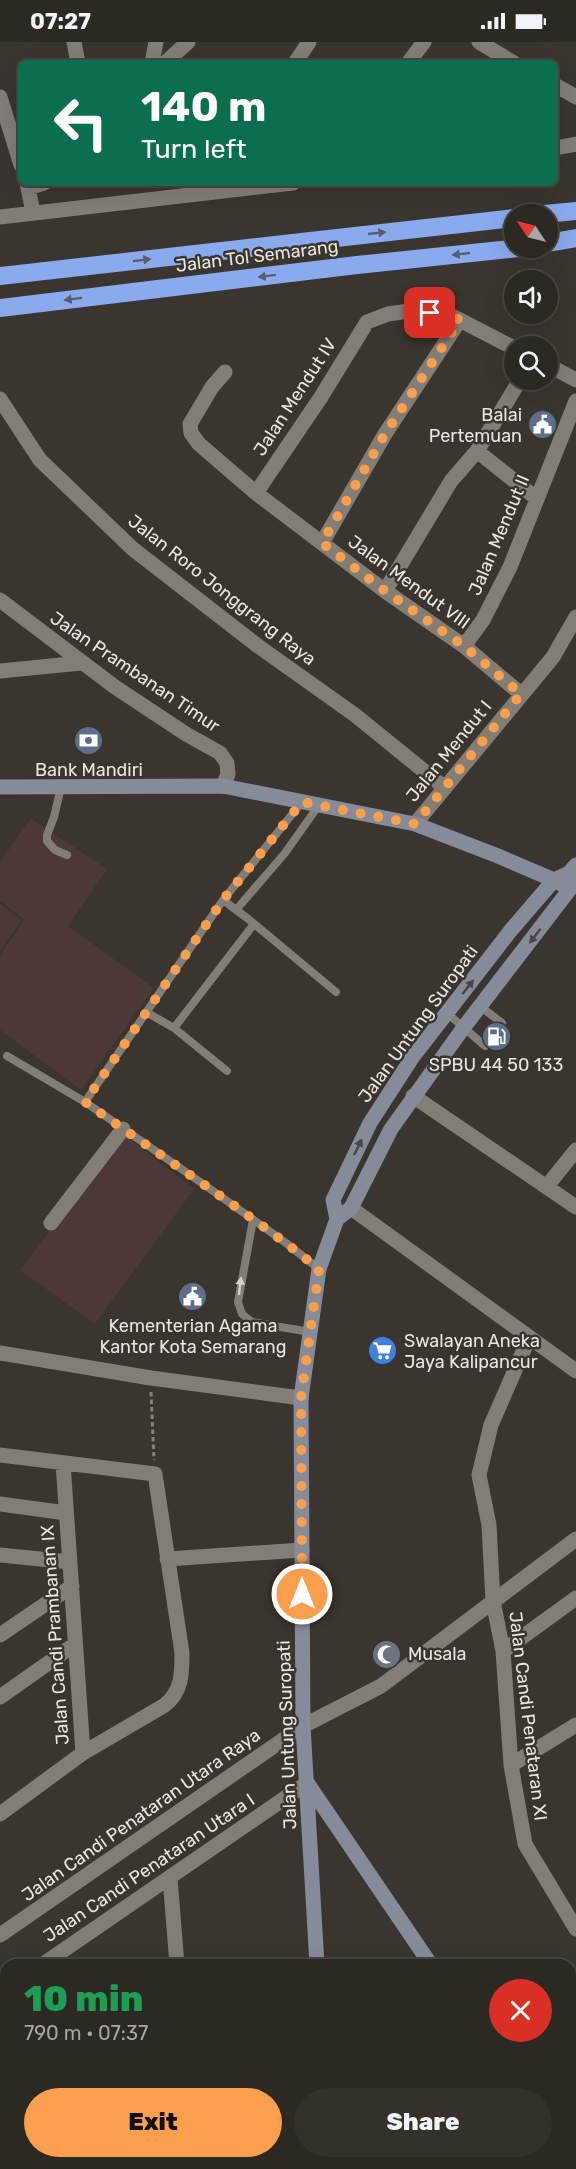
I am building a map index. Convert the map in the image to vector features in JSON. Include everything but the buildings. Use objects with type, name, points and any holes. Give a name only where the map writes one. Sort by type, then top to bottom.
[{"type":"highway","points":[[558,213],[576,211]]},
{"type":"highway","name":"Jalan Tol Semarang","points":[[0,276],[504,219]]},
{"type":"highway","points":[[558,241],[576,238]]},
{"type":"highway","name":"Jalan Tol Semarang","points":[[0,308],[504,250]]},
{"type":"main road","points":[[0,787],[223,786],[415,824],[554,880],[573,892],[464,1027],[414,1096],[391,1129],[351,1208],[337,1219]]},
{"type":"main road","name":"Jalan Untung Suropati","points":[[317,1959],[303,1726],[301,1398],[319,1269],[337,1219],[333,1200],[370,1123],[412,1058],[511,930],[554,880],[572,869],[573,892]]},
{"type":"main road","points":[[308,1783],[427,1959]]},
{"type":"street","points":[[153,60],[156,42]]},
{"type":"street","points":[[168,60],[188,42]]},
{"type":"street","points":[[297,60],[309,42]]},
{"type":"street","points":[[410,60],[424,42]]},
{"type":"street","points":[[479,42],[509,60]]},
{"type":"street","points":[[558,88],[576,97]]},
{"type":"street","points":[[0,97],[18,155]]},
{"type":"street","points":[[558,147],[576,144]]},
{"type":"street","points":[[28,186],[33,212]]},
{"type":"street","points":[[0,217],[238,186]]},
{"type":"street","name":"Jalan Mendut IV","points":[[255,493],[321,397],[367,322],[388,314],[409,311],[450,315],[460,320]]},
{"type":"street","points":[[322,543],[385,434],[460,320],[504,343]]},
{"type":"street","points":[[558,370],[576,380]]},
{"type":"street","name":"Jalan Mendut VIII","points":[[225,372],[212,387],[190,424],[191,433],[199,444],[255,493],[385,591],[464,646],[521,694]]},
{"type":"street","points":[[385,591],[451,481],[477,451],[514,390]]},
{"type":"street","name":"Jalan Roro Jonggrang Raya","points":[[0,399],[40,460],[134,549],[258,646],[355,715],[445,788]]},
{"type":"street","name":"Jalan Mendut II","points":[[464,646],[483,620],[506,574],[576,402]]},
{"type":"street","points":[[477,451],[536,498]]},
{"type":"street","name":"Jalan Prambanan Timur","points":[[0,600],[81,663],[186,734],[219,753],[227,763],[228,774],[223,786]]},
{"type":"street","name":"Jalan Mendut I","points":[[415,824],[553,657],[576,616]]},
{"type":"street","points":[[0,671],[81,663]]},
{"type":"street","points":[[414,1096],[576,1207]]},
{"type":"street","points":[[51,1223],[123,1129]]},
{"type":"street","points":[[547,1186],[576,1150]]},
{"type":"street","points":[[351,1208],[576,1371]]},
{"type":"street","name":"Jalan Candi Penataran XI","points":[[529,1338],[491,1425],[479,1475],[489,1525],[493,1601],[503,1651],[511,1765],[525,1844],[576,1929]]},
{"type":"street","points":[[0,1353],[151,1378],[301,1398]]},
{"type":"street","points":[[0,1455],[154,1474],[182,1653],[181,1683],[174,1697],[165,1705],[83,1753],[0,1814]]},
{"type":"street","name":"Jalan Candi Prambanan IX","points":[[63,1463],[83,1753]]},
{"type":"street","name":"Jalan Candi Prambanan IX","points":[[0,1504],[66,1513]]},
{"type":"street","name":"Jalan Candi Penataran Utara Raya","points":[[0,1935],[303,1726],[381,1686],[576,1539]]},
{"type":"street","points":[[167,1559],[302,1550]]},
{"type":"street","points":[[2,1558],[70,1562]]},
{"type":"street","points":[[0,1635],[72,1586]]},
{"type":"street","points":[[503,1651],[576,1598]]},
{"type":"street","points":[[0,1697],[75,1644]]},
{"type":"street","points":[[511,1765],[576,1725]]},
{"type":"street","name":"Jalan Candi Penataran Utara I","points":[[51,1959],[308,1783]]},
{"type":"street","points":[[170,1878],[177,1959]]},
{"type":"lane","points":[[60,788],[47,841],[52,848],[67,855]]},
{"type":"lane","points":[[85,1102],[223,900],[302,802]]},
{"type":"lane","points":[[236,910],[285,853],[319,805]]},
{"type":"lane","points":[[223,900],[336,992]]},
{"type":"lane","points":[[174,1028],[254,924]]},
{"type":"lane","points":[[447,1013],[482,1045],[488,1045],[502,1023],[481,1007]]},
{"type":"lane","points":[[146,1012],[174,1028],[227,1071]]},
{"type":"lane","points":[[7,1056],[85,1102],[286,1243],[319,1269]]},
{"type":"lane","points":[[253,1220],[238,1302],[242,1314],[252,1322],[310,1332]]},
{"type":"path","points":[[151,1378],[154,1474]]},
{"type":"shaded area","points":[[31,818],[107,869],[68,926],[154,988],[81,1090],[0,1030],[0,955],[24,920],[0,901],[0,862]]},
{"type":"shaded area","points":[[0,904],[22,920],[0,951]]},
{"type":"shaded area","points":[[123,1134],[194,1189],[95,1324],[20,1270]]},
{"type":"place","name":"Balai Pertemuan","points":[[543,425]]},
{"type":"place","name":"Bank Mandiri","points":[[89,741]]},
{"type":"place","name":"SPBU 44 50 133","points":[[496,1036]]},
{"type":"place","name":"Kementerian Agama Kantor Kota Semarang","points":[[193,1297]]},
{"type":"place","name":"Swalayan Aneka Jaya Kalipancur","points":[[383,1351]]},
{"type":"place","name":"Musala","points":[[387,1654]]},
{"type":"route","points":[[302,1594],[301,1398],[319,1269],[207,1186],[85,1102],[223,900],[302,802],[415,824],[521,694],[464,646],[385,591],[322,543],[385,434],[460,320],[450,315],[430,313]]}]
